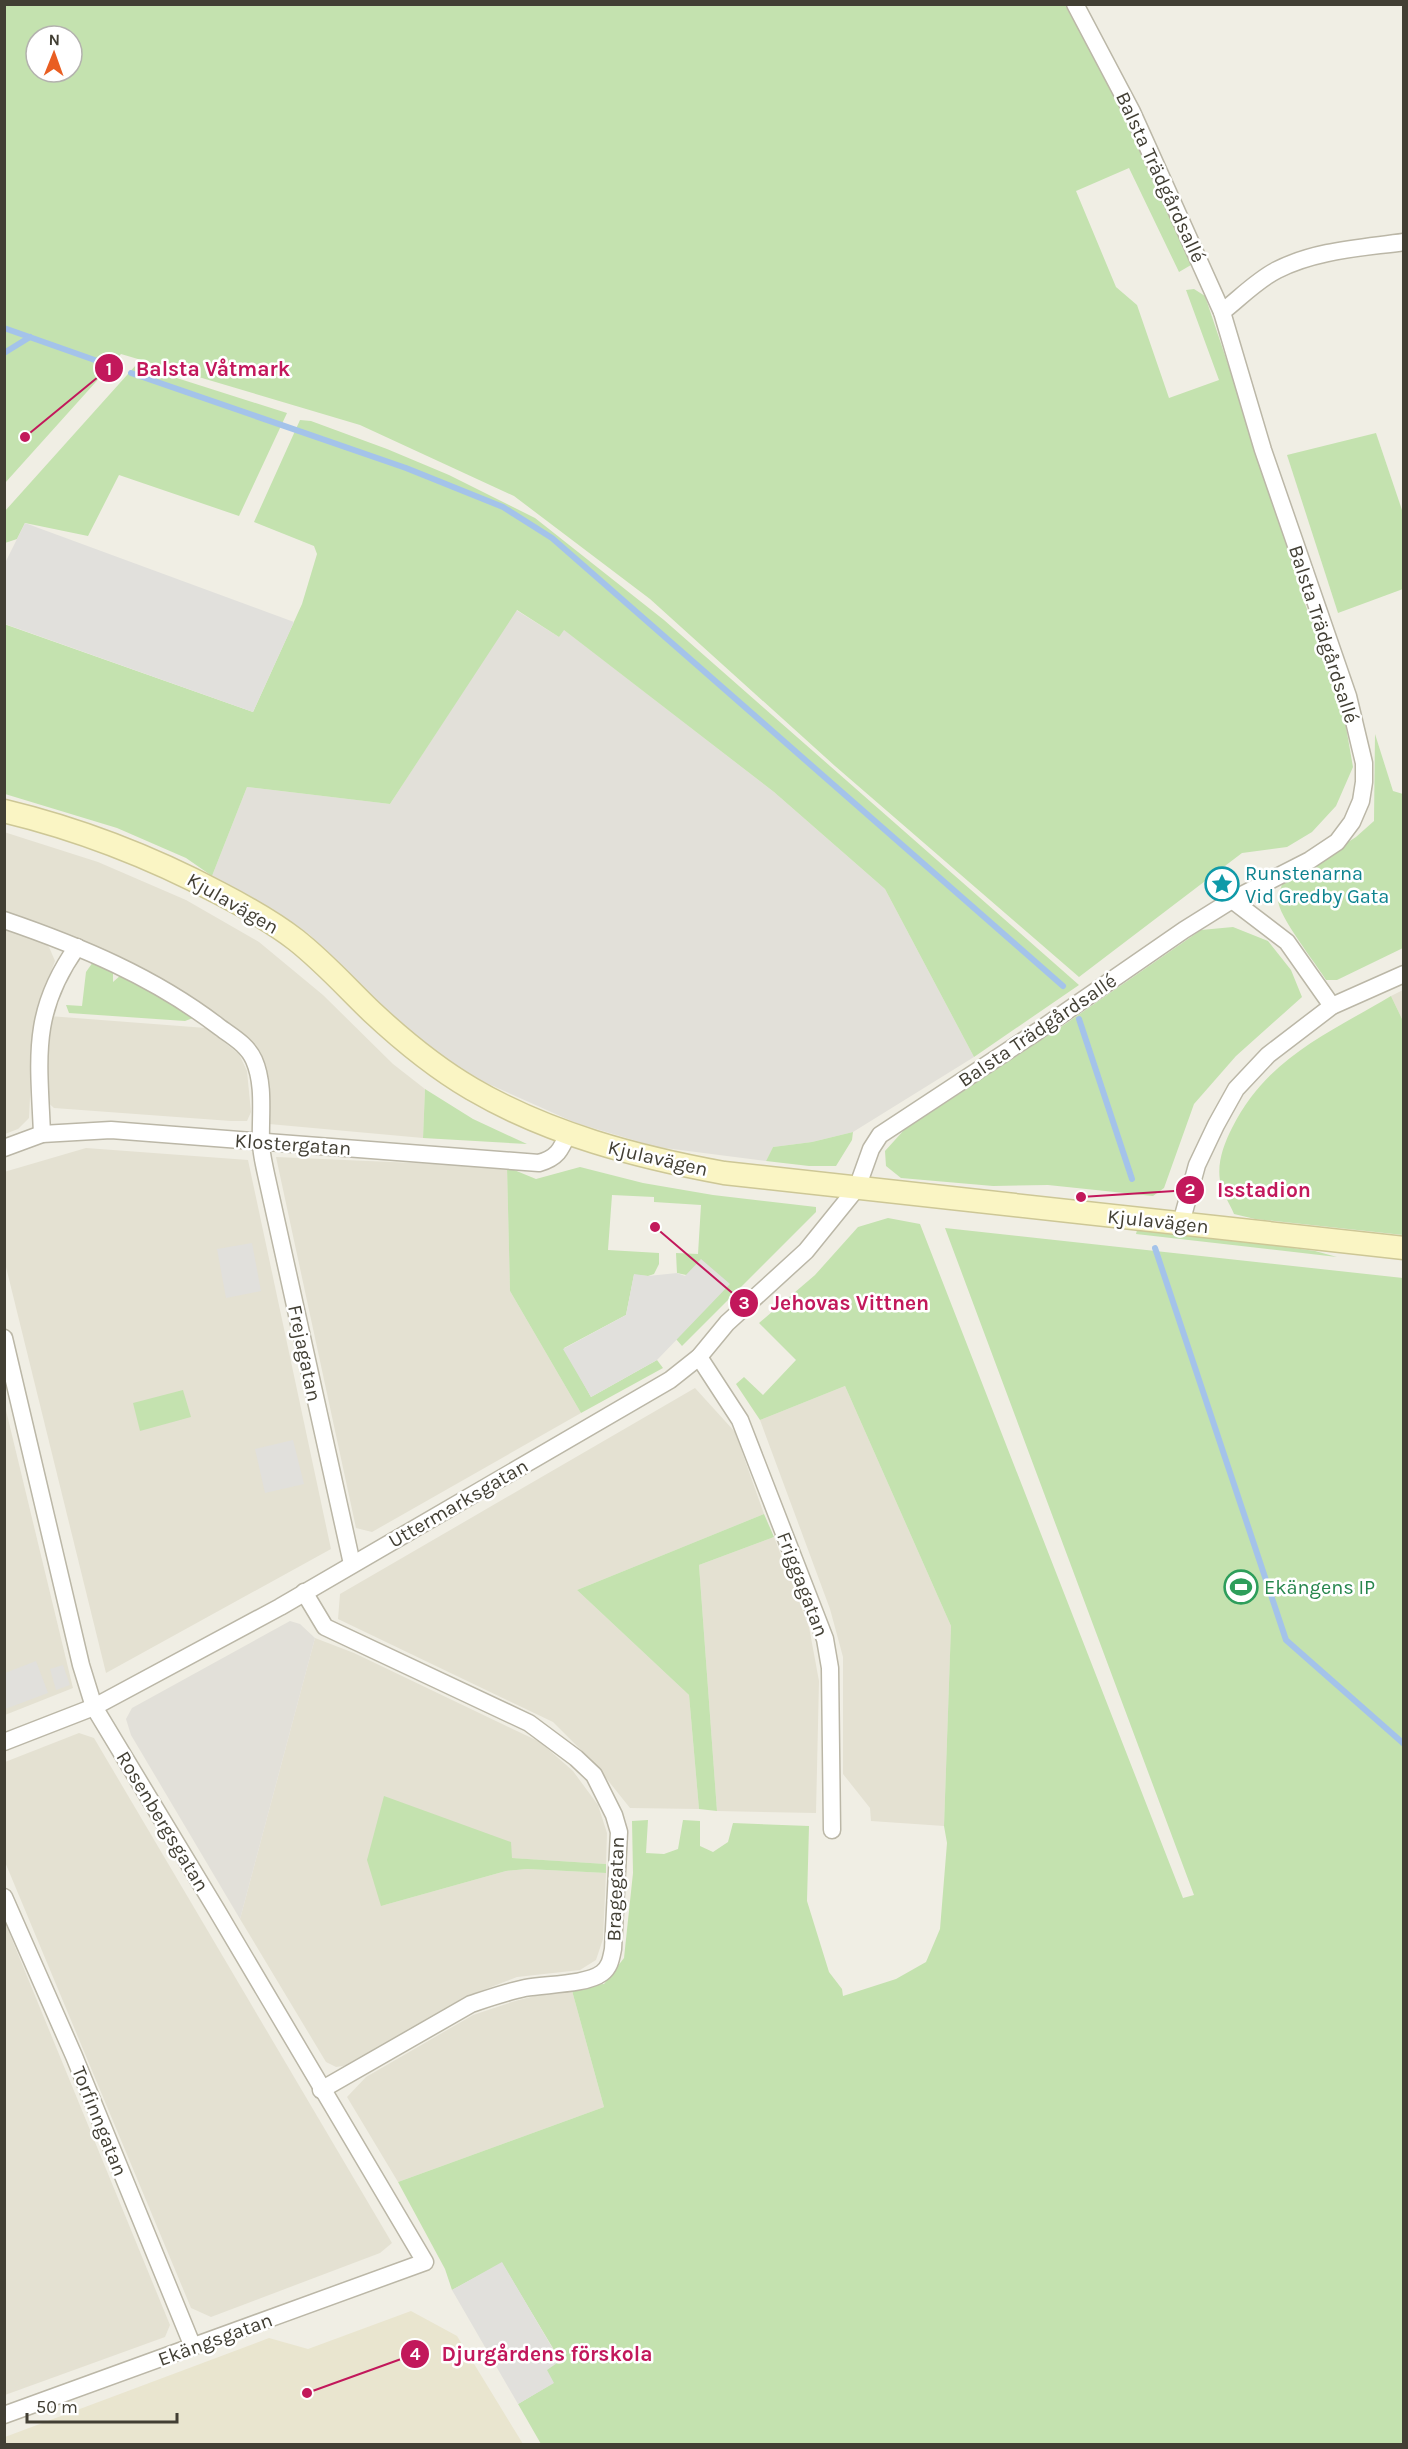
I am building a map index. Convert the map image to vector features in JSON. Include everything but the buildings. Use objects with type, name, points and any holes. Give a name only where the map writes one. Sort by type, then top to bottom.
[{"type":"street","name":"Balsta Trädgårdsallé","points":[[857,1188],[871,1149],[880,1135],[898,1121],[1038,1030],[1184,930],[1232,900],[1310,860],[1337,842],[1352,822],[1361,801],[1364,763],[1348,696],[1263,450],[1222,312],[1132,112],[1075,4]]},
{"type":"street","points":[[1222,312],[1278,270],[1306,259],[1339,251],[1404,242]]},
{"type":"street","name":"Kjulavägen","points":[[4,811],[101,840],[173,868],[244,906],[295,939],[335,974],[372,1012],[419,1052],[471,1089],[528,1118],[568,1133],[673,1164],[724,1173],[1404,1248]]},
{"type":"street","points":[[1232,900],[1287,942],[1332,1006]]},
{"type":"street","name":"Frejagatan","points":[[4,920],[77,947],[122,967],[174,995],[245,1046],[253,1058],[259,1079],[261,1142],[352,1564]]},
{"type":"street","points":[[42,1134],[39,1065],[41,1029],[47,1001],[63,968],[77,947]]},
{"type":"street","points":[[1181,1223],[1197,1165],[1236,1089],[1268,1055],[1332,1006],[1404,974]]},
{"type":"street","name":"Klostergatan","points":[[4,1148],[42,1134],[111,1130],[539,1163],[552,1159],[559,1152],[568,1133]]},
{"type":"street","name":"Uttermarksgatan","points":[[4,1742],[94,1707],[304,1593],[670,1380],[699,1357],[727,1323],[806,1251],[857,1188]]},
{"type":"street","name":"Rosenbergsgatan","points":[[4,1338],[81,1665],[94,1707],[425,2262]]},
{"type":"street","name":"Friggagatan","points":[[699,1357],[740,1420],[825,1639],[830,1668],[832,1830]]},
{"type":"street","name":"Bragegatan","points":[[304,1593],[325,1627],[529,1723],[576,1758],[594,1775],[614,1815],[619,1832],[613,1949],[610,1964],[601,1974],[585,1980],[517,1990],[471,2004],[321,2090]]},
{"type":"street","name":"Torfinngatan","points":[[4,1897],[74,2056],[194,2347]]},
{"type":"street","name":"Ekängsgatan","points":[[4,2415],[425,2262]]},
{"type":"shaded area","points":[[25,523],[294,622],[253,712],[5,624],[5,563]]},
{"type":"shaded area","points":[[516,610],[559,637],[563,629],[774,792],[885,889],[974,1057],[853,1132],[812,1142],[773,1147],[766,1161],[657,1147],[576,1123],[473,1077],[399,1026],[309,934],[212,876],[247,787],[390,804]]},
{"type":"shaded area","points":[[4,832],[98,862],[186,900],[259,942],[323,995],[393,1064],[425,1089],[423,1138],[269,1124],[236,1032],[5,915]]},
{"type":"shaded area","points":[[5,927],[39,939],[49,947],[55,961],[39,1003],[32,1054],[29,1118],[18,1129],[5,1134]]},
{"type":"shaded area","points":[[1403,990],[1403,1021],[1391,996]]},
{"type":"shaded area","points":[[49,1016],[206,1028],[239,1054],[247,1071],[251,1112],[247,1121],[54,1108],[42,1097]]},
{"type":"shaded area","points":[[86,1148],[248,1160],[331,1549],[106,1673],[5,1263],[4,1172]]},
{"type":"shaded area","points":[[276,1157],[507,1167],[510,1291],[581,1413],[372,1532],[356,1528]]},
{"type":"shaded area","points":[[252,1243],[261,1291],[226,1298],[217,1249]]},
{"type":"shaded area","points":[[701,1259],[730,1284],[657,1360],[591,1397],[563,1349],[626,1315],[634,1274],[648,1276],[677,1273],[685,1276]]},
{"type":"shaded area","points":[[845,1386],[951,1626],[944,1826],[871,1821],[870,1808],[843,1774],[843,1657],[830,1609],[760,1420]]},
{"type":"shaded area","points":[[695,1388],[735,1432],[764,1514],[577,1590],[689,1695],[699,1809],[630,1808],[594,1763],[553,1722],[338,1619],[340,1594]]},
{"type":"shaded area","points":[[4,1402],[73,1688],[5,1715],[4,1715]]},
{"type":"shaded area","points":[[293,1440],[304,1484],[265,1493],[255,1449]]},
{"type":"shaded area","points":[[774,1537],[809,1627],[819,1681],[816,1813],[717,1811],[699,1565]]},
{"type":"shaded area","points":[[290,1621],[300,1624],[315,1638],[240,1919],[131,1735],[126,1719],[132,1708]]},
{"type":"shaded area","points":[[315,1638],[354,1653],[540,1742],[573,1771],[598,1805],[607,1833],[606,1864],[511,1858],[381,1906],[506,1871],[527,1869],[606,1873],[603,1939],[596,1960],[580,1970],[517,1977],[465,1997],[349,2065],[336,2067],[326,2062],[240,1919]]},
{"type":"shaded area","points":[[36,1661],[48,1693],[5,1709],[5,1673]]},
{"type":"shaded area","points":[[63,1665],[70,1685],[56,1690],[50,1669]]},
{"type":"shaded area","points":[[79,1733],[94,1738],[392,2243],[380,2253],[211,2317],[191,2308],[5,1862],[5,1762]]},
{"type":"shaded area","points":[[4,1920],[170,2325],[165,2337],[5,2395]]},
{"type":"shaded area","points":[[571,1987],[604,2107],[398,2182],[347,2097],[366,2077],[473,2015],[515,2001]]},
{"type":"shaded area","points":[[502,2262],[560,2361],[547,2370],[554,2383],[518,2404],[452,2290]]},
{"type":"shaded area","points":[[411,2311],[457,2336],[523,2444],[5,2444],[5,2437],[269,2338],[308,2349]]},
{"type":"green space","points":[[5,5],[1065,5],[1118,101],[1191,265],[1179,272],[1129,168],[1076,191],[1116,287],[1137,305],[1169,398],[1219,380],[1186,290],[1194,289],[1205,296],[1273,498],[1303,599],[1323,649],[1343,710],[1353,767],[1336,806],[1312,832],[1287,847],[1242,853],[1079,977],[835,766],[650,599],[514,496],[360,425],[121,354],[5,483]]},
{"type":"green space","points":[[136,365],[287,413],[239,516],[119,475],[88,536],[25,523],[17,539],[5,543],[5,511]]},
{"type":"green space","points":[[300,420],[311,421],[387,449],[449,475],[535,518],[664,620],[1079,985],[974,1057],[885,889],[774,792],[564,630],[559,637],[517,610],[390,804],[247,787],[212,876],[186,858],[117,828],[5,794],[4,624],[253,712],[302,604],[317,554],[314,546],[254,522]]},
{"type":"green space","points":[[1376,433],[1403,513],[1403,589],[1338,613],[1287,455]]},
{"type":"green space","points":[[1375,734],[1393,791],[1403,794],[1403,948],[1337,980],[1326,980],[1283,915],[1278,898],[1282,884],[1356,837],[1374,821]]},
{"type":"green space","points":[[1233,927],[1268,941],[1291,970],[1302,997],[1236,1056],[1194,1104],[1164,1188],[1153,1196],[1048,1185],[993,1186],[901,1178],[886,1166],[885,1151],[904,1130],[1058,1029],[1201,930]]},
{"type":"green space","points":[[93,962],[113,972],[113,982],[121,975],[193,1018],[185,1021],[69,1013],[66,1005],[82,1006],[86,972]]},
{"type":"green space","points":[[1391,996],[1403,1021],[1403,1235],[1255,1219],[1234,1214],[1221,1185],[1219,1167],[1226,1140],[1246,1104],[1281,1065],[1301,1050]]},
{"type":"green space","points":[[425,1089],[473,1119],[527,1144],[423,1138]]},
{"type":"green space","points":[[853,1132],[852,1140],[836,1166],[809,1166],[766,1161],[773,1147],[812,1142]]},
{"type":"green space","points":[[507,1167],[536,1179],[580,1167],[643,1183],[713,1195],[816,1207],[816,1212],[682,1346],[676,1339],[729,1284],[677,1273],[676,1253],[698,1254],[701,1205],[654,1202],[654,1197],[612,1195],[608,1250],[659,1253],[659,1264],[654,1274],[634,1275],[626,1315],[564,1348],[591,1397],[657,1360],[663,1368],[581,1413],[510,1291]]},
{"type":"green space","name":"Ekängens IP","points":[[888,1218],[920,1224],[1183,1898],[1194,1895],[945,1228],[1403,1278],[1403,2444],[541,2444],[518,2404],[553,2383],[546,2370],[560,2360],[502,2263],[452,2290],[445,2269],[398,2182],[604,2107],[571,1987],[604,1984],[624,1958],[633,1873],[632,1821],[648,1820],[646,1853],[664,1854],[678,1849],[683,1820],[700,1821],[700,1846],[713,1852],[728,1842],[733,1823],[809,1826],[807,1901],[829,1972],[842,1989],[843,1996],[896,1979],[926,1962],[940,1929],[947,1843],[944,1826],[951,1626],[845,1386],[760,1420],[736,1384],[744,1377],[763,1395],[796,1360],[759,1323],[815,1275],[858,1227]]},
{"type":"green space","points":[[1138,1226],[1315,1251],[1337,1257],[1136,1234]]},
{"type":"green space","points":[[183,1390],[191,1417],[140,1431],[133,1403]]},
{"type":"green space","points":[[764,1514],[774,1537],[699,1565],[717,1811],[699,1809],[689,1695],[577,1590]]},
{"type":"green space","points":[[384,1796],[511,1842],[512,1858],[606,1864],[606,1873],[527,1869],[506,1871],[381,1906],[367,1860]]},
{"type":"waterway","points":[[4,328],[106,364]]},
{"type":"waterway","points":[[4,353],[30,337]]},
{"type":"waterway","points":[[131,373],[406,468],[503,507],[552,538],[1063,986]]},
{"type":"waterway","points":[[1079,1019],[1132,1179]]},
{"type":"waterway","points":[[1155,1248],[1286,1640],[1404,1744]]},
{"type":"place","name":"Balsta Våtmark","points":[[25,437]]},
{"type":"place","name":"Runstenarna Vid Gredby Gata","points":[[1222,884]]},
{"type":"place","name":"Isstadion","points":[[1081,1197]]},
{"type":"place","name":"Jehovas Vittnen","points":[[655,1227]]},
{"type":"place","name":"Ekängens IP","points":[[1241,1587]]},
{"type":"place","name":"Djurgårdens förskola","points":[[307,2393]]}]
